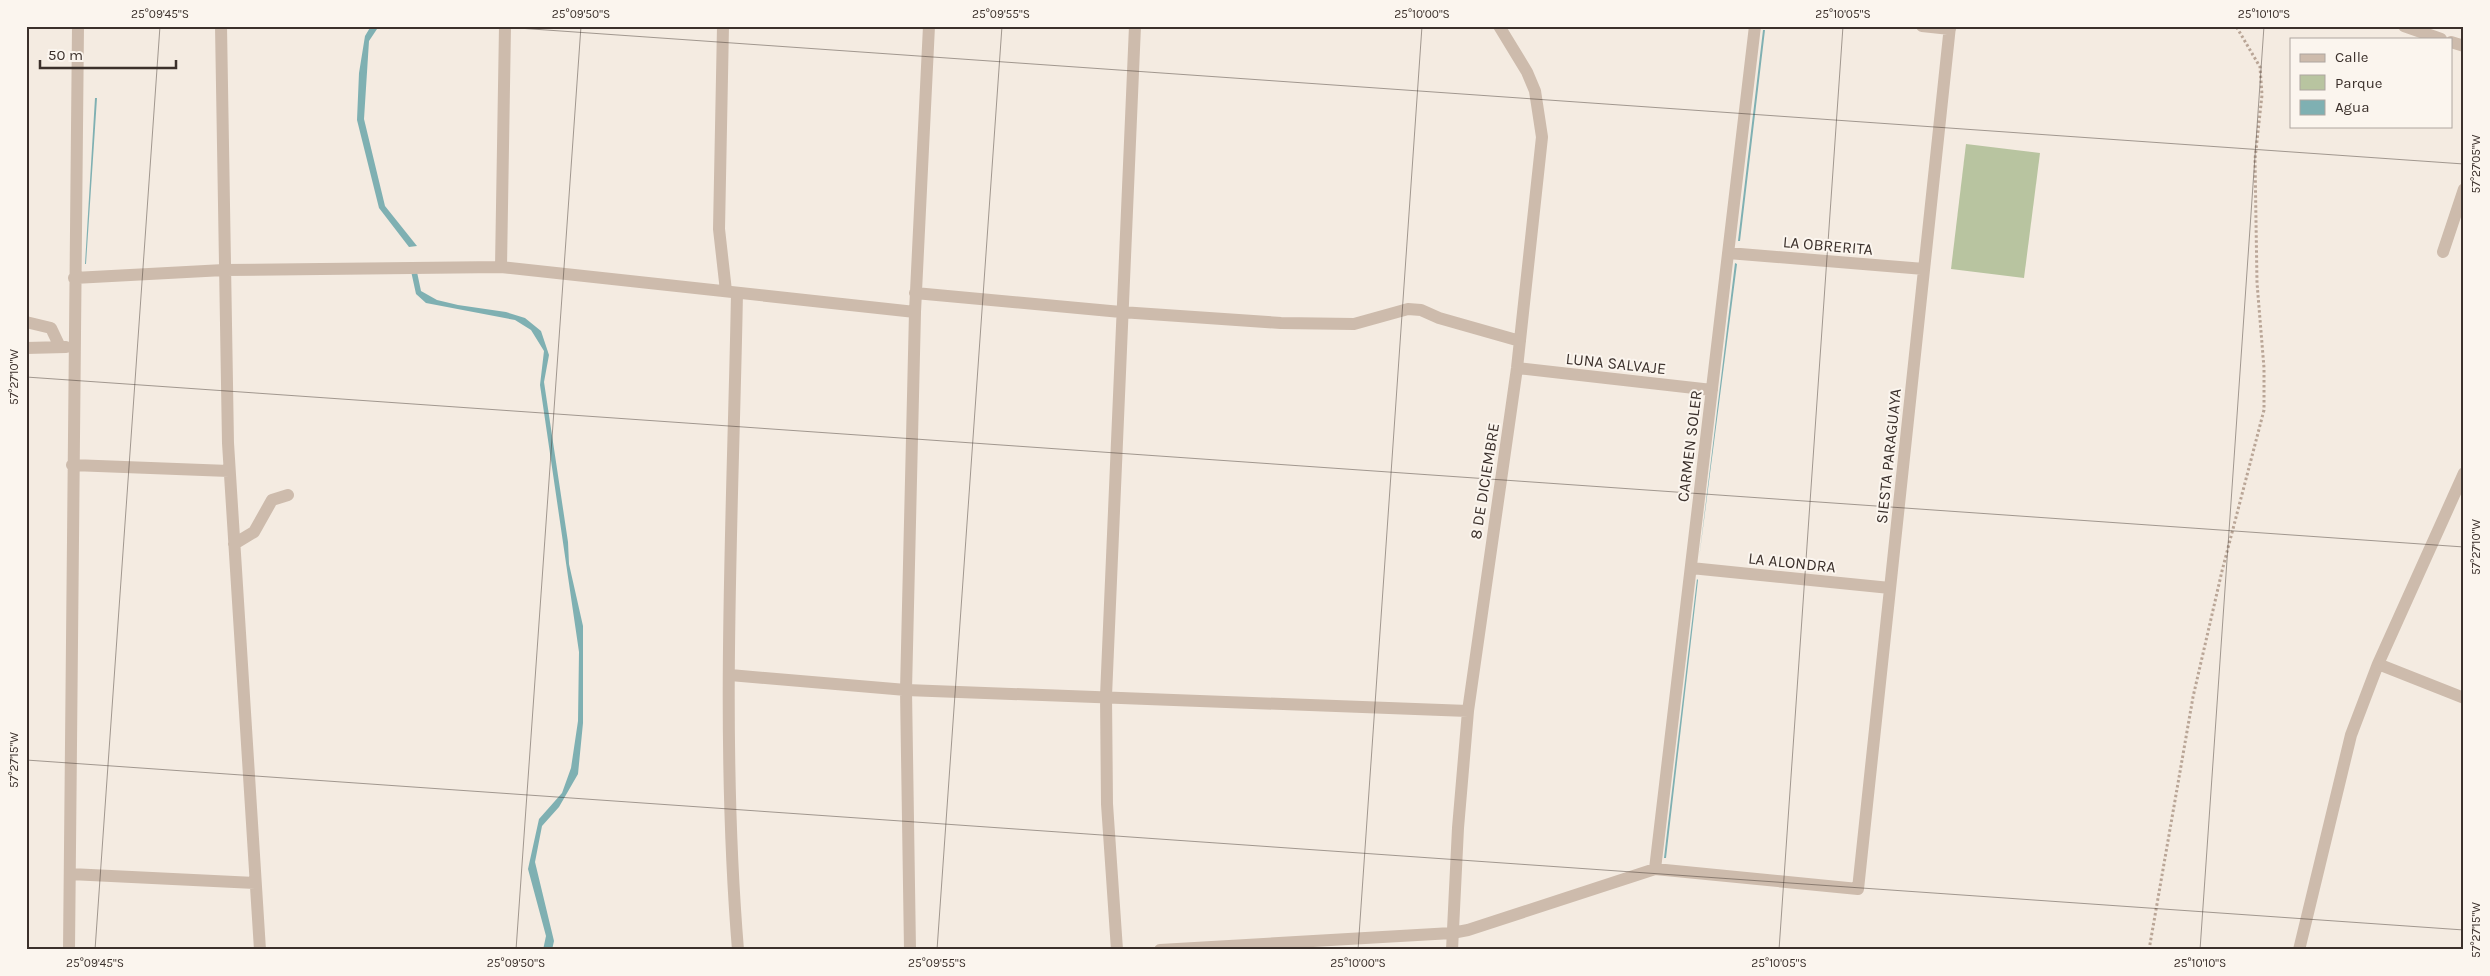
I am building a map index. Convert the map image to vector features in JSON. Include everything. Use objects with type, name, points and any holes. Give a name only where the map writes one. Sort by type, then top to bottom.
[{"type":"street","points":[[69,950],[73,347],[78,26]]},
{"type":"street","points":[[221,26],[229,471],[260,950]]},
{"type":"street","points":[[500,267],[505,26]]},
{"type":"street","points":[[723,26],[719,229],[732,292],[730,787],[738,950]]},
{"type":"street","points":[[910,950],[906,690],[915,293],[929,26]]},
{"type":"street","points":[[1117,950],[1107,804],[1106,696],[1121,312],[1135,26]]},
{"type":"street","name":"8 DE DICIEMBRE","points":[[1452,950],[1458,828],[1468,711],[1476,642],[1517,368],[1542,136],[1532,84],[1527,72],[1499,26]]},
{"type":"street","name":"CARMEN SOLER","points":[[1655,869],[1755,26]]},
{"type":"street","points":[[1922,26],[1950,27]]},
{"type":"street","points":[[2404,26],[2438,38]]},
{"type":"street","name":"SIESTA PARAGUAYA","points":[[1655,869],[1858,889],[1950,27]]},
{"type":"street","points":[[2452,42],[2464,46]]},
{"type":"street","points":[[2443,252],[2464,190]]},
{"type":"street","name":"LA OBRERITA","points":[[1728,253],[1924,269]]},
{"type":"street","points":[[74,278],[224,270],[500,267],[915,312]]},
{"type":"street","points":[[915,293],[1121,312],[1281,323],[1354,324],[1408,309],[1421,310],[1439,318],[1520,341]]},
{"type":"street","points":[[26,322],[51,328],[60,347]]},
{"type":"street","points":[[26,348],[73,347]]},
{"type":"street","name":"LUNA SALVAJE","points":[[1517,368],[1712,390]]},
{"type":"street","points":[[72,465],[229,471]]},
{"type":"street","points":[[2299,950],[2351,735],[2378,664],[2464,473]]},
{"type":"street","points":[[234,544],[254,532],[272,500],[288,494]]},
{"type":"street","name":"LA ALONDRA","points":[[1691,568],[1890,588]]},
{"type":"street","points":[[2378,664],[2464,698]]},
{"type":"street","points":[[730,676],[906,690],[1468,711]]},
{"type":"street","points":[[1160,950],[1452,933],[1468,930],[1655,869]]},
{"type":"street","points":[[70,874],[255,882]]},
{"type":"path","points":[[2150,950],[2193,697],[2222,571],[2255,452],[2264,410],[2264,368],[2257,283],[2255,159],[2262,95],[2260,67],[2236,26]]},
{"type":"green space","points":[[1966,144],[2040,153],[2024,278],[1951,269]]},
{"type":"water","points":[[371,26],[379,26],[369,41],[364,119],[385,206],[417,246],[409,247],[379,208],[357,120],[359,73],[365,36]]},
{"type":"water","points":[[1763,30],[1765,30],[1740,241],[1738,241]]},
{"type":"water","points":[[95,98],[97,98],[85,264]]},
{"type":"water","points":[[1735,263],[1737,264],[1699,559]]},
{"type":"water","points":[[411,271],[417,272],[421,291],[437,300],[506,312],[525,318],[541,331],[549,355],[544,382],[568,542],[569,564],[583,626],[583,723],[578,774],[559,807],[542,826],[535,862],[554,941],[552,950],[543,950],[546,936],[528,869],[539,819],[562,793],[571,768],[578,721],[579,652],[540,385],[544,351],[531,330],[515,320],[426,303],[416,294]]},
{"type":"water","points":[[1697,579],[1666,858],[1664,858]]}]
